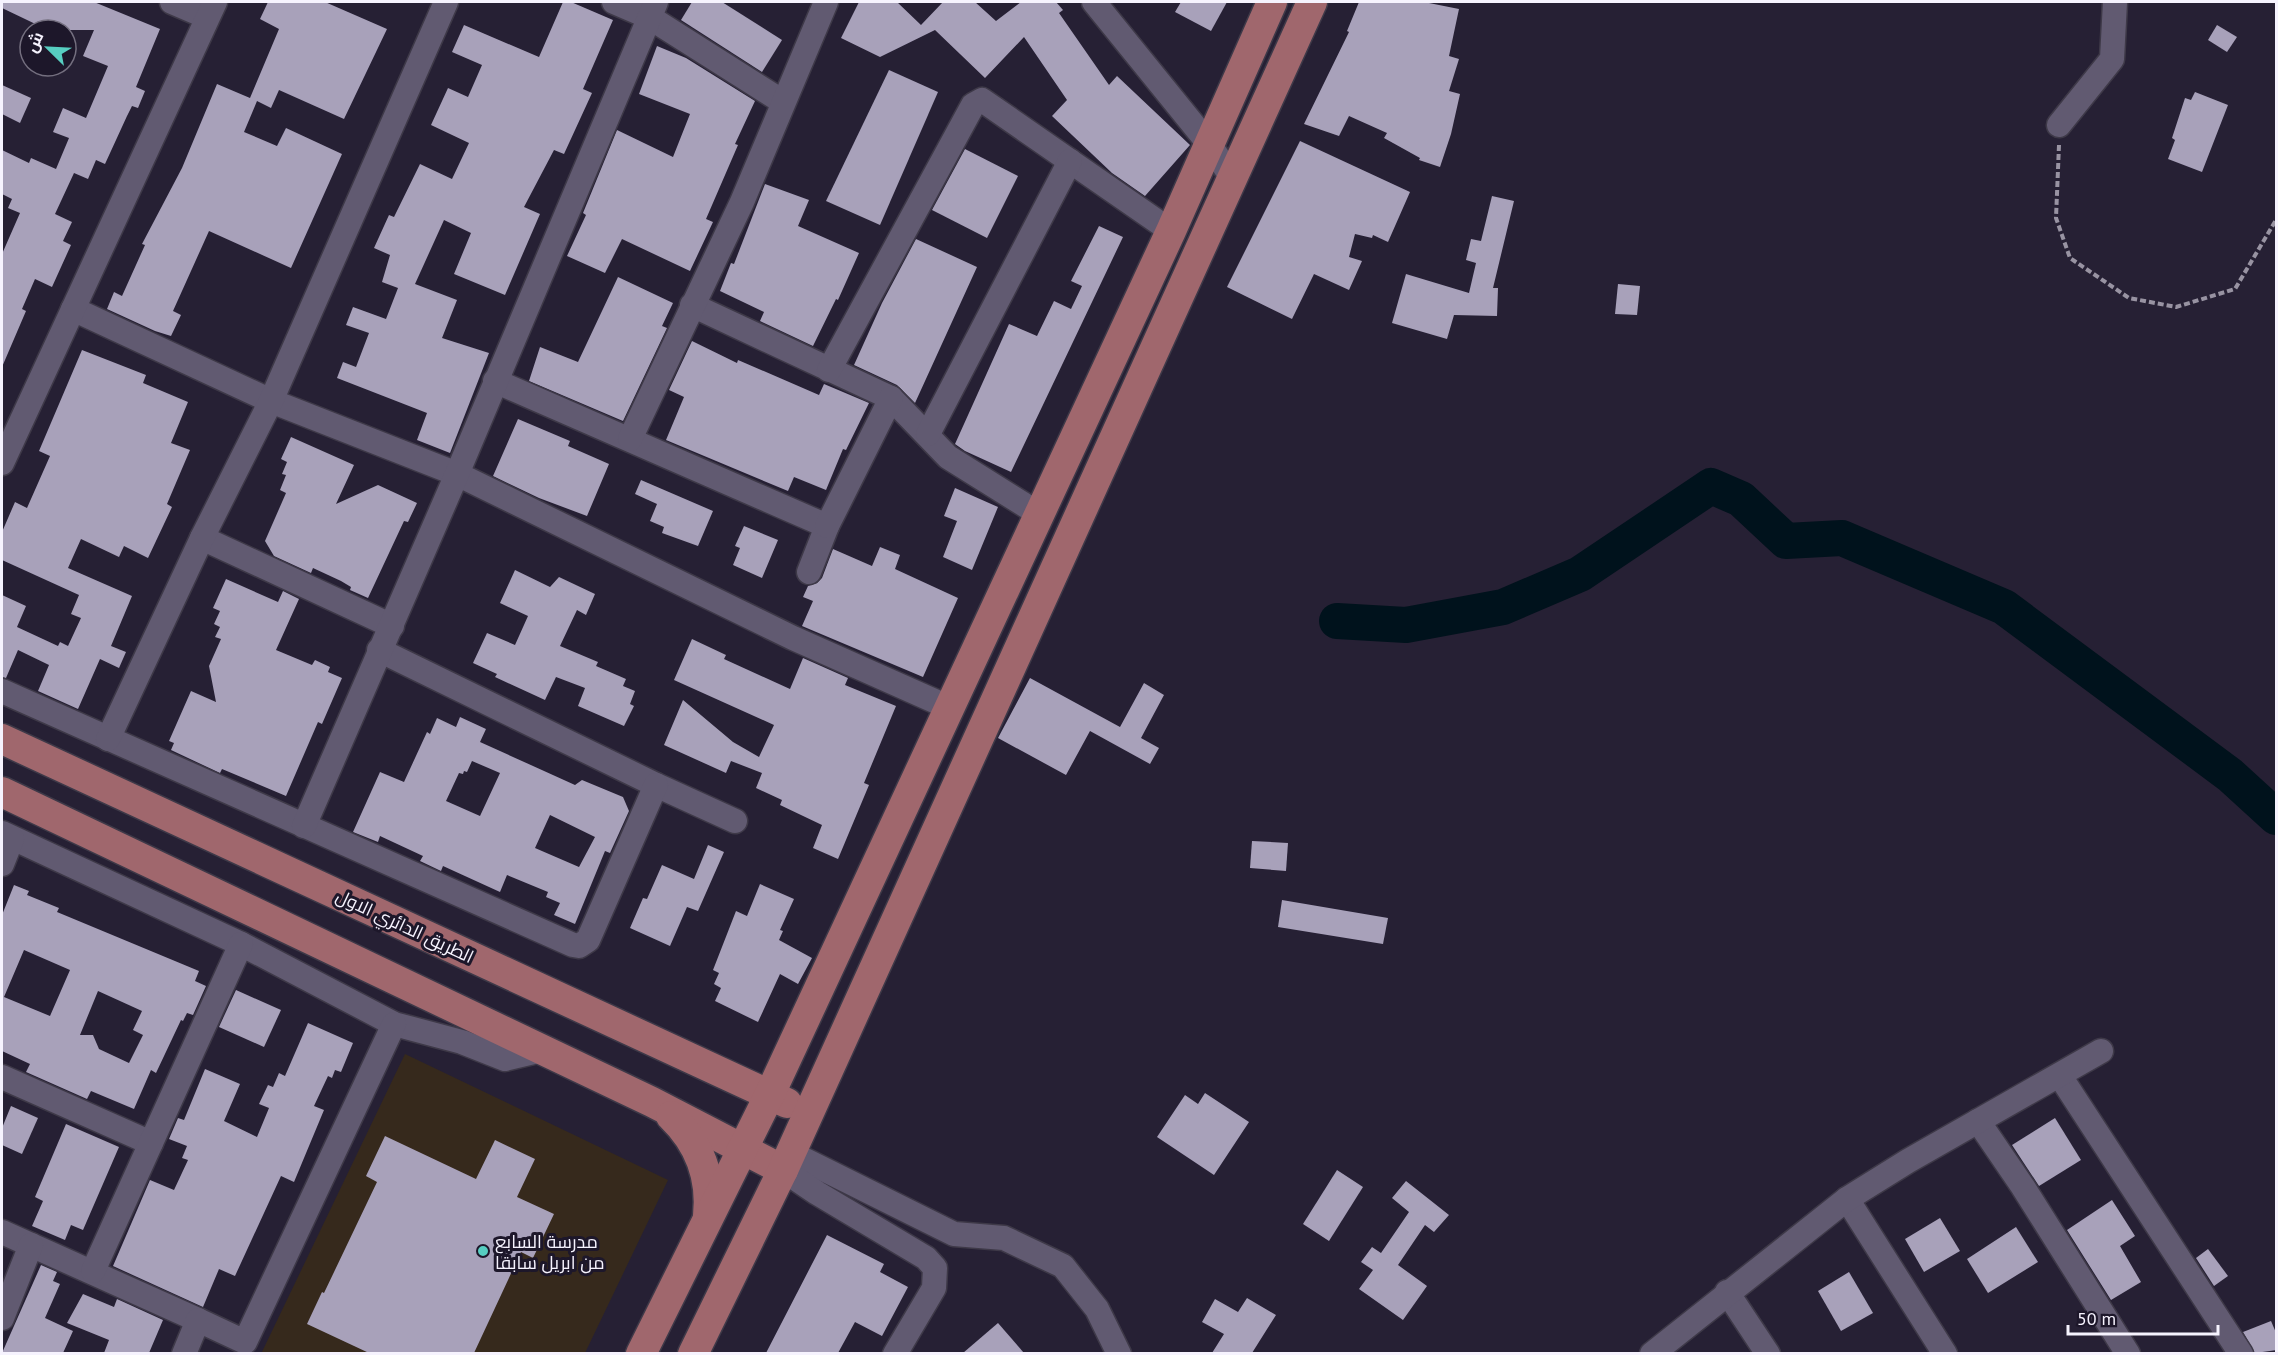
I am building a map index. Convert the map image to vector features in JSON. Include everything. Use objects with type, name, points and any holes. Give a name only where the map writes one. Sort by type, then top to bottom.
[{"type":"main road","points":[[641,1353],[770,1094],[1171,231],[1272,2]]},
{"type":"main road","points":[[693,1353],[787,1162],[1312,2]]},
{"type":"main road","name":"الطريق الدائري الاول","points":[[2,739],[809,1113]]},
{"type":"main road","points":[[2,792],[652,1102],[743,1148],[787,1162]]},
{"type":"main road","points":[[652,1102],[680,1124],[700,1155],[708,1188],[707,1222]]},
{"type":"street","points":[[2,463],[211,10],[172,2]]},
{"type":"street","points":[[108,739],[202,538],[271,401],[446,2]]},
{"type":"street","points":[[614,2],[652,9],[783,102]]},
{"type":"street","points":[[630,439],[742,202],[826,2]]},
{"type":"street","points":[[1094,2],[1209,144],[1233,179]]},
{"type":"street","points":[[2059,125],[2112,59],[2115,2]]},
{"type":"street","points":[[304,826],[457,474],[652,9]]},
{"type":"street","points":[[829,370],[973,105],[982,100],[1171,231]]},
{"type":"street","points":[[928,434],[1070,161]]},
{"type":"street","points":[[692,305],[891,398],[928,434],[948,458],[1039,514]]},
{"type":"street","points":[[73,309],[271,401],[457,474],[793,638],[948,707]]},
{"type":"street","points":[[495,381],[827,526]]},
{"type":"street","points":[[809,573],[827,526],[891,398]]},
{"type":"street","points":[[202,538],[392,626]]},
{"type":"street","points":[[379,650],[735,821]]},
{"type":"street","points":[[2,691],[568,944],[579,946],[588,940],[656,785]]},
{"type":"street","points":[[2,864],[7,836],[242,945],[394,1024],[462,1042],[506,1059],[542,1050]]},
{"type":"street","points":[[93,1271],[242,945]]},
{"type":"street","points":[[2,1232],[198,1320],[243,1348],[394,1024]]},
{"type":"street","points":[[1652,1353],[1847,1199],[1977,1121],[2101,1051]]},
{"type":"street","points":[[2060,1076],[2241,1353]]},
{"type":"street","points":[[2,1079],[151,1143]]},
{"type":"street","points":[[1977,1121],[2023,1187],[2128,1353]]},
{"type":"street","points":[[787,1162],[837,1206],[926,1258],[935,1268],[934,1288],[895,1353]]},
{"type":"street","points":[[787,1162],[954,1234],[1004,1238],[1063,1266],[1097,1309],[1119,1353]]},
{"type":"street","points":[[1847,1199],[1945,1353]]},
{"type":"street","points":[[2,1317],[30,1245]]},
{"type":"street","points":[[1727,1292],[1768,1353]]},
{"type":"street","points":[[184,1353],[198,1320]]},
{"type":"path","points":[[2059,125],[2056,218],[2070,258],[2130,298],[2176,307],[2235,290],[2277,220]]},
{"type":"shaded area","points":[[405,1054],[668,1180],[585,1353],[261,1354]]},
{"type":"building","points":[[2,2],[94,2],[160,29],[136,87],[145,91],[138,108],[132,106],[105,164],[96,160],[88,179],[74,173],[55,214],[72,222],[63,241],[71,245],[52,287],[35,279],[22,309],[26,311],[2,367],[2,254],[20,213],[8,208],[12,199],[2,194],[2,150],[29,163],[31,158],[56,169],[69,138],[53,132],[63,108],[86,118],[108,66],[83,56],[94,30],[78,30],[78,18],[23,18],[2,8]]},
{"type":"building","points":[[268,2],[325,2],[387,29],[344,119],[279,90],[271,108],[257,101],[244,132],[277,146],[286,128],[342,154],[291,268],[209,231],[173,311],[181,315],[171,336],[155,331],[107,309],[114,292],[122,296],[145,245],[142,244],[182,168],[217,84],[250,98],[279,29],[260,19]]},
{"type":"building","points":[[563,2],[571,2],[613,20],[583,89],[592,93],[564,154],[554,150],[524,207],[540,214],[505,295],[454,274],[471,233],[444,220],[415,284],[457,300],[442,338],[489,353],[450,453],[417,440],[427,413],[337,378],[343,362],[356,367],[369,333],[346,325],[353,307],[386,319],[398,288],[382,282],[390,255],[374,248],[389,215],[394,217],[420,164],[452,179],[469,143],[431,125],[448,88],[468,97],[482,65],[452,52],[464,25],[539,57]]},
{"type":"building","points":[[692,2],[722,2],[782,40],[762,72],[681,20]]},
{"type":"building","points":[[859,2],[897,2],[921,25],[943,2],[975,2],[996,21],[1021,2],[1056,2],[1063,10],[1059,13],[1109,85],[1117,76],[1190,145],[1145,196],[1112,173],[1052,116],[1067,100],[1024,37],[985,78],[935,30],[880,57],[841,38]]},
{"type":"building","points":[[1181,2],[1227,2],[1211,31],[1175,12]]},
{"type":"building","points":[[1359,2],[1424,2],[1459,9],[1449,56],[1459,59],[1449,91],[1460,94],[1451,134],[1440,167],[1419,160],[1420,158],[1384,138],[1387,133],[1349,116],[1339,136],[1304,124],[1349,32],[1347,31]]},
{"type":"building","points":[[2217,25],[2237,37],[2227,52],[2208,40]]},
{"type":"building","points":[[657,46],[686,58],[755,101],[735,144],[738,145],[706,219],[713,222],[690,271],[622,239],[605,273],[567,256],[586,215],[583,213],[617,130],[673,157],[690,114],[639,94]]},
{"type":"building","points":[[889,70],[938,92],[880,225],[826,201]]},
{"type":"building","points":[[2,85],[31,98],[20,123],[2,114]]},
{"type":"building","points":[[2195,92],[2228,105],[2202,172],[2168,159],[2185,98],[2191,100]]},
{"type":"building","points":[[1300,141],[1410,192],[1388,242],[1373,235],[1372,238],[1355,234],[1349,257],[1362,261],[1349,290],[1314,274],[1292,319],[1227,287]]},
{"type":"building","points":[[965,149],[1018,176],[987,238],[932,210]]},
{"type":"building","points":[[765,184],[809,200],[798,226],[859,253],[838,300],[836,299],[813,346],[760,321],[764,312],[720,291],[731,263],[734,264]]},
{"type":"building","points":[[1492,196],[1514,201],[1493,288],[1498,288],[1497,316],[1454,315],[1447,339],[1392,323],[1406,274],[1469,293],[1476,263],[1466,260],[1471,239],[1481,241]]},
{"type":"building","points":[[1099,226],[1123,237],[1011,472],[965,451],[955,444],[1009,324],[1037,336],[1054,301],[1071,309],[1082,286],[1071,281]]},
{"type":"building","points":[[916,239],[977,267],[915,403],[897,385],[854,365],[882,303]]},
{"type":"building","points":[[618,277],[673,303],[662,326],[667,328],[623,421],[529,381],[540,347],[578,362]]},
{"type":"building","points":[[1618,284],[1640,286],[1637,315],[1615,314]]},
{"type":"building","points":[[692,341],[737,363],[738,360],[819,395],[824,384],[869,403],[846,450],[843,449],[826,490],[794,477],[788,491],[666,440],[684,397],[669,390]]},
{"type":"building","points":[[82,350],[146,375],[143,383],[188,402],[171,443],[190,450],[167,504],[172,507],[148,558],[124,546],[119,557],[81,539],[68,568],[132,596],[111,646],[126,652],[119,668],[100,659],[78,709],[38,691],[49,665],[18,650],[6,678],[2,677],[2,595],[26,606],[17,627],[58,646],[60,642],[68,646],[81,618],[71,614],[79,595],[2,560],[2,532],[15,502],[27,508],[50,456],[39,451]]},
{"type":"building","points":[[518,419],[570,441],[568,446],[609,464],[587,516],[539,498],[493,476]]},
{"type":"building","points":[[291,437],[354,465],[336,504],[378,485],[417,503],[408,522],[404,521],[368,598],[350,590],[351,587],[341,581],[313,568],[311,573],[274,556],[265,541],[286,493],[280,490],[286,475],[282,474],[287,462],[281,459]]},
{"type":"building","points":[[641,480],[713,511],[698,546],[662,533],[664,527],[650,521],[657,504],[635,494]]},
{"type":"building","points":[[955,488],[998,507],[972,570],[943,557],[957,521],[944,516]]},
{"type":"building","points":[[744,526],[778,540],[762,578],[733,565],[740,548],[735,546]]},
{"type":"building","points":[[880,547],[900,555],[895,569],[958,598],[923,677],[802,626],[813,601],[803,597],[808,586],[817,583],[822,578],[833,549],[872,566]]},
{"type":"building","points":[[515,570],[550,587],[559,577],[595,594],[586,615],[577,610],[560,646],[598,662],[596,666],[626,679],[623,686],[635,691],[630,704],[634,706],[624,726],[578,706],[585,688],[556,677],[545,700],[495,677],[497,674],[473,663],[487,633],[515,645],[528,616],[500,603]]},
{"type":"building","points":[[226,579],[278,602],[283,591],[299,599],[276,650],[312,665],[315,660],[330,667],[328,672],[342,678],[322,724],[318,722],[286,796],[222,769],[220,773],[171,750],[174,743],[169,741],[191,691],[216,702],[209,666],[221,639],[215,637],[220,627],[214,624],[220,611],[213,608]]},
{"type":"building","points":[[692,639],[726,655],[724,659],[790,689],[803,658],[848,678],[845,685],[896,706],[864,783],[869,785],[838,859],[813,848],[822,825],[780,805],[782,800],[756,788],[762,773],[731,761],[726,773],[664,745],[683,700],[733,742],[759,757],[774,725],[674,680]]},
{"type":"building","points":[[1030,678],[1120,727],[1144,683],[1164,695],[1141,738],[1159,748],[1150,764],[1090,731],[1066,775],[998,738]]},
{"type":"building","points":[[460,717],[486,729],[480,742],[575,785],[582,780],[623,797],[629,811],[610,853],[605,851],[575,924],[554,915],[560,903],[546,897],[548,892],[507,875],[500,892],[443,866],[441,871],[420,861],[423,856],[380,836],[378,842],[353,832],[380,772],[404,782],[427,732],[430,734],[437,718],[456,727]],"holes":[[[472,761],[500,773],[480,816],[446,801],[459,773],[467,772]],[[550,815],[595,837],[579,867],[535,848]]]},
{"type":"building","points":[[1252,841],[1288,843],[1286,871],[1250,868]]},
{"type":"building","points":[[708,845],[724,852],[698,911],[687,907],[670,946],[630,928],[643,898],[647,899],[662,865],[694,879]]},
{"type":"building","points":[[760,884],[794,899],[780,930],[783,931],[779,940],[812,958],[798,984],[780,974],[758,1022],[715,1001],[721,988],[714,984],[719,973],[713,970],[736,911],[747,916]]},
{"type":"building","points":[[14,885],[29,891],[27,895],[59,908],[57,912],[199,971],[195,981],[206,986],[193,1015],[187,1013],[183,1021],[181,1020],[156,1073],[151,1070],[134,1109],[91,1091],[87,1099],[26,1072],[30,1064],[2,1051],[2,915]],"holes":[[[24,950],[70,970],[50,1016],[4,997]],[[98,991],[142,1011],[133,1030],[143,1035],[129,1063],[99,1049],[93,1035],[80,1035]]]},
{"type":"building","points":[[1282,900],[1388,918],[1383,944],[1278,927]]},
{"type":"building","points":[[236,990],[281,1010],[264,1047],[219,1027]]},
{"type":"building","points":[[308,1023],[353,1043],[341,1072],[335,1070],[332,1078],[328,1076],[314,1106],[324,1110],[294,1182],[281,1176],[235,1276],[219,1269],[203,1307],[113,1266],[150,1180],[174,1190],[188,1160],[182,1158],[187,1146],[169,1139],[178,1118],[184,1120],[205,1069],[240,1084],[224,1121],[257,1137],[269,1108],[259,1104],[268,1085],[273,1087],[279,1073],[285,1076]]},
{"type":"building","points":[[1205,1093],[1249,1122],[1214,1175],[1157,1137],[1185,1095],[1198,1104]]},
{"type":"building","points":[[11,1106],[38,1118],[22,1154],[2,1145],[2,1128]]},
{"type":"building","points":[[2055,1118],[2081,1160],[2039,1186],[2012,1145]]},
{"type":"building","points":[[66,1124],[119,1147],[83,1230],[71,1225],[65,1240],[32,1226],[43,1201],[35,1197]]},
{"type":"building","points":[[385,1136],[476,1179],[495,1140],[535,1159],[517,1197],[554,1214],[533,1258],[521,1252],[474,1353],[369,1353],[307,1324],[377,1182],[366,1176]]},
{"type":"building","points":[[1337,1170],[1363,1187],[1329,1241],[1303,1224]]},
{"type":"building","points":[[1406,1181],[1449,1215],[1434,1232],[1425,1225],[1398,1265],[1427,1286],[1403,1320],[1359,1289],[1373,1270],[1361,1262],[1372,1247],[1381,1253],[1409,1212],[1392,1198]]},
{"type":"building","points":[[2112,1200],[2135,1236],[2120,1246],[2141,1282],[2111,1300],[2067,1230]]},
{"type":"building","points":[[1940,1218],[1960,1251],[1924,1272],[1905,1239]]},
{"type":"building","points":[[2016,1227],[2038,1262],[1988,1293],[1967,1259]]},
{"type":"building","points":[[827,1235],[884,1264],[880,1272],[908,1287],[882,1336],[855,1322],[838,1353],[766,1353]]},
{"type":"building","points":[[2208,1249],[2228,1276],[2214,1286],[2196,1258]]},
{"type":"building","points":[[41,1265],[57,1272],[53,1281],[60,1284],[45,1318],[73,1331],[63,1353],[2,1353]]},
{"type":"building","points":[[1849,1272],[1873,1313],[1841,1331],[1818,1291]]},
{"type":"building","points":[[83,1294],[114,1307],[117,1299],[163,1320],[149,1353],[104,1353],[109,1340],[67,1323]]},
{"type":"building","points":[[1247,1298],[1276,1315],[1252,1353],[1212,1353],[1224,1334],[1202,1322],[1215,1299],[1238,1312]]},
{"type":"building","points":[[2271,1321],[2277,1335],[2277,1350],[2255,1353],[2243,1332]]},
{"type":"building","points":[[998,1323],[1024,1353],[963,1353]]},
{"type":"waterway","points":[[1337,621],[1406,625],[1503,607],[1580,574],[1711,486],[1741,499],[1786,541],[1842,538],[2004,607],[2230,775],[2276,817]]},
{"type":"place","name":"مدرسة السابع من ابريل سابقا","points":[[483,1251]]}]
